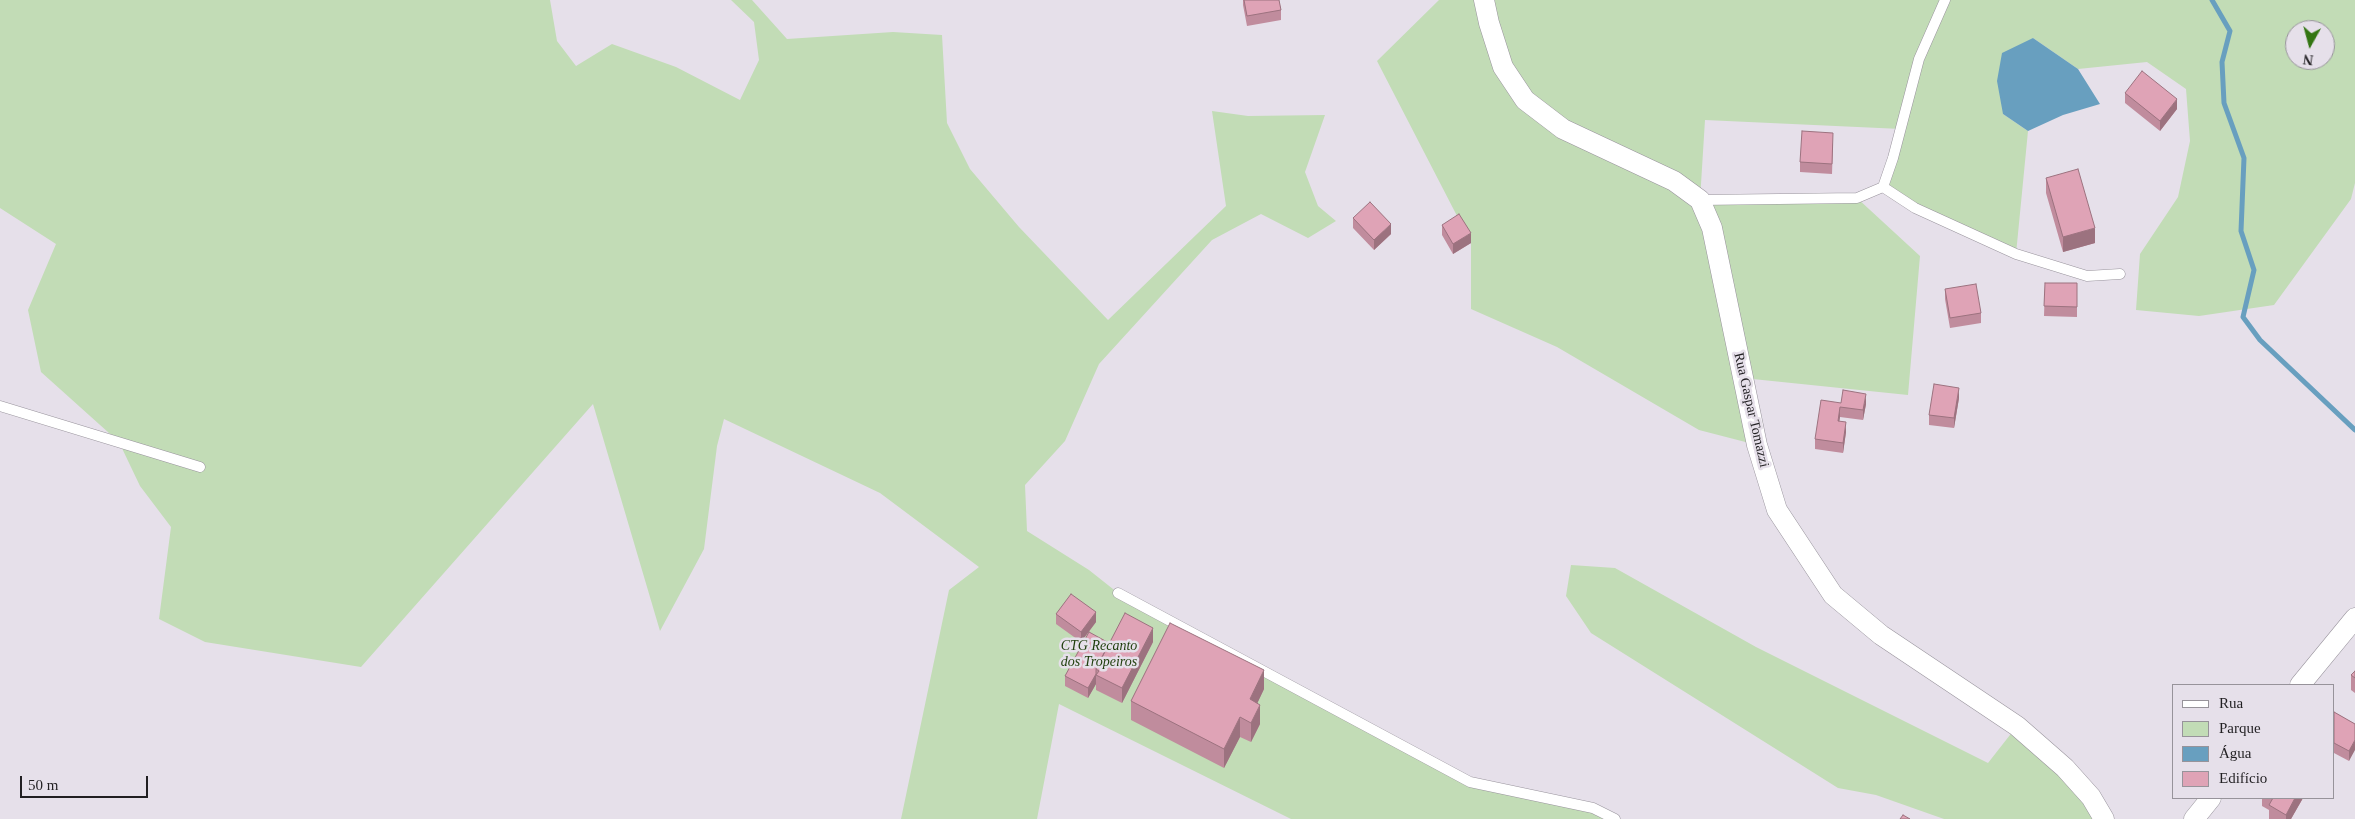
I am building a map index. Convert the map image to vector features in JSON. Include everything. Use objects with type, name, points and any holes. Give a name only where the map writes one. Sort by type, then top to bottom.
[{"type":"street","points":[[1484,0],[1503,67],[1525,100],[1562,128],[1674,181],[1700,200]]},
{"type":"street","name":"Rua Gaspar Tomazzi","points":[[1700,200],[1712,228],[1756,445],[1777,510],[1800,547],[1833,595],[1881,635],[2017,726],[2065,768],[2091,797],[2104,819]]},
{"type":"street","points":[[2301,684],[2355,618]]},
{"type":"street","points":[[2194,819],[2210,799]]},
{"type":"lane","points":[[1700,200],[1857,198],[1883,187],[1894,158],[1919,60],[1945,0]]},
{"type":"lane","points":[[1883,187],[1915,208],[2016,254],[2087,276],[2120,274]]},
{"type":"lane","points":[[0,406],[200,466]]},
{"type":"lane","points":[[1118,593],[1470,782],[1593,808],[1615,819]]},
{"type":"green space","points":[[0,0],[550,0],[557,41],[576,66],[612,44],[676,67],[740,100],[759,60],[754,22],[731,0],[752,0],[787,39],[893,32],[942,35],[947,123],[970,169],[1019,227],[1108,320],[1226,206],[1212,111],[1248,116],[1325,115],[1305,172],[1318,206],[1336,221],[1308,238],[1261,214],[1212,240],[1099,364],[1065,441],[1025,485],[1027,531],[1089,570],[1118,593],[1470,781],[1593,808],[1615,819],[1291,819],[1059,704],[1037,819],[901,819],[949,590],[979,567],[880,493],[724,419],[717,446],[704,549],[660,631],[593,404],[361,667],[205,642],[159,619],[171,527],[140,486],[119,442],[41,372],[28,310],[56,244],[0,208]]},
{"type":"green space","points":[[1439,0],[2355,0],[2355,183],[2351,199],[2274,305],[2199,316],[2136,310],[2140,254],[2178,197],[2190,141],[2186,89],[2147,62],[2078,69],[2033,38],[2003,114],[2028,131],[2016,254],[1883,187],[1901,129],[1705,120],[1700,200],[1857,198],[1920,256],[1908,395],[1743,378],[1757,445],[1699,430],[1557,347],[1471,309],[1471,243],[1377,61]]},
{"type":"green space","points":[[1571,565],[1615,568],[1756,647],[1988,763],[2017,726],[2104,819],[1944,819],[1876,795],[1838,788],[1591,633],[1566,596]]},
{"type":"water","points":[[2033,38],[2078,69],[2100,104],[2063,115],[2028,131],[2003,114],[1997,81],[2002,53]]},
{"type":"building","points":[[1244,0],[1279,0],[1281,10],[1247,16]]},
{"type":"building","points":[[2142,71],[2177,99],[2160,121],[2125,93]]},
{"type":"building","points":[[1802,131],[1833,133],[1832,164],[1800,162]]},
{"type":"building","points":[[2078,169],[2095,228],[2063,237],[2046,178]]},
{"type":"building","points":[[1370,202],[1391,224],[1374,240],[1353,218]]},
{"type":"building","points":[[1459,214],[1471,233],[1453,244],[1442,225]]},
{"type":"building","points":[[2045,283],[2077,283],[2077,307],[2044,306]]},
{"type":"building","points":[[1976,284],[1981,313],[1950,318],[1945,289]]},
{"type":"building","points":[[1934,384],[1959,388],[1954,418],[1929,415]]},
{"type":"building","points":[[1843,390],[1866,394],[1863,410],[1840,407],[1838,421],[1846,422],[1843,443],[1815,439],[1821,400],[1841,403]]},
{"type":"building","points":[[1071,594],[1096,612],[1081,632],[1056,614]]},
{"type":"building","points":[[1125,613],[1153,628],[1122,688],[1096,675],[1099,671],[1096,669]]},
{"type":"building","name":"CTG Recanto dos Tropeiros","points":[[1170,623],[1264,670],[1250,699],[1260,705],[1251,723],[1240,717],[1224,749],[1131,701]]},
{"type":"building","points":[[1089,632],[1109,643],[1088,688],[1065,676]]},
{"type":"building","points":[[2335,713],[2355,724],[2355,740],[2349,751],[2335,744]]},
{"type":"building","points":[[2272,799],[2294,799],[2286,815],[2269,805]]},
{"type":"building","points":[[1903,815],[1910,819],[1900,819]]},
{"type":"waterway","points":[[2212,0],[2230,31],[2222,62],[2224,103],[2244,158],[2241,231],[2254,270],[2243,317],[2260,340],[2355,430]]}]
